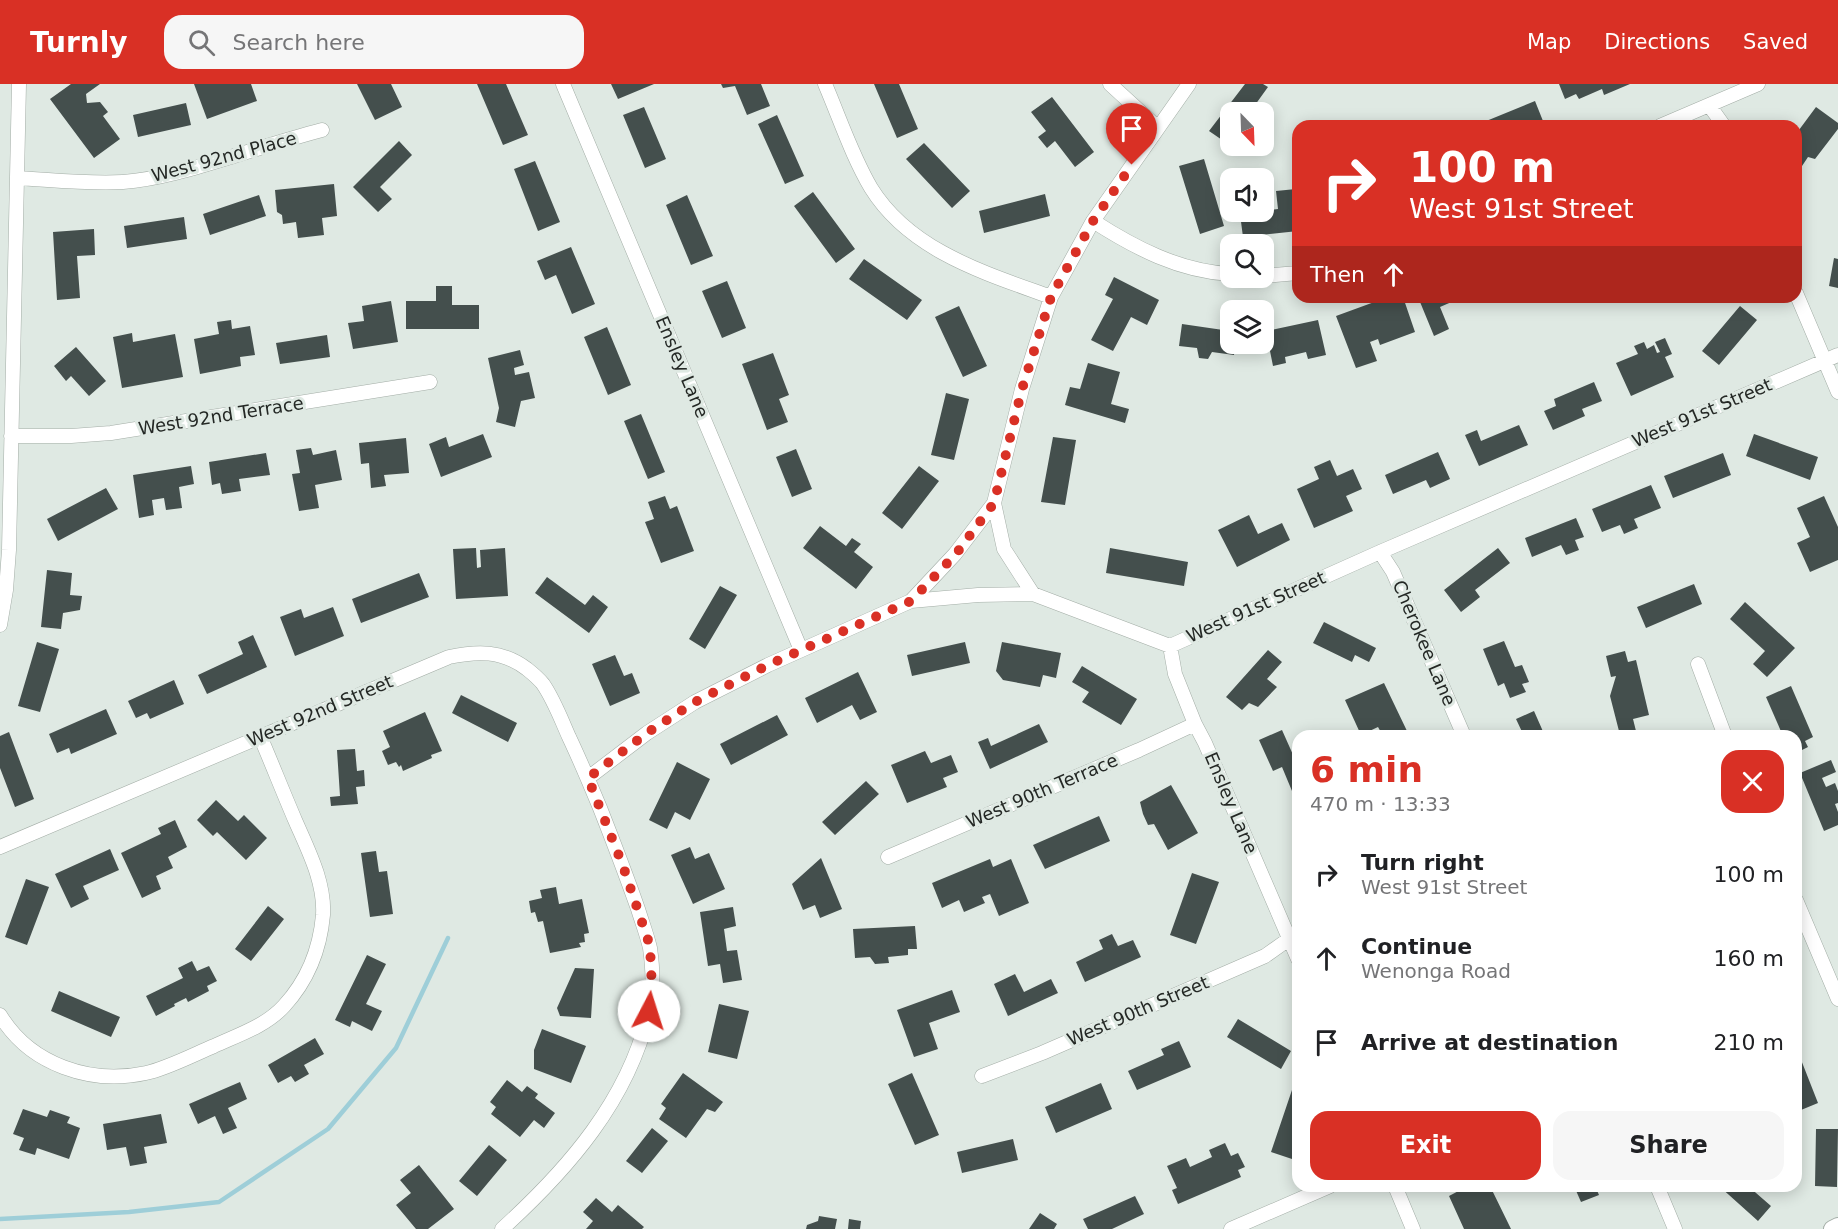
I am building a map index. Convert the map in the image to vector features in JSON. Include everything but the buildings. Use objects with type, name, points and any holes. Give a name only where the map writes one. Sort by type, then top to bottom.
[{"type":"street","points":[[0,625],[9,550],[19,84]]},
{"type":"street","name":"Ensley Lane","points":[[563,84],[801,650]]},
{"type":"street","points":[[825,84],[849,144],[872,188],[903,225],[924,242],[948,256],[1051,297]]},
{"type":"street","points":[[1110,84],[1158,128]]},
{"type":"street","points":[[911,601],[956,554],[994,503],[1022,389],[1051,297],[1093,221],[1189,84]]},
{"type":"street","points":[[1674,120],[1758,84]]},
{"type":"street","points":[[1709,105],[1720,120]]},
{"type":"street","name":"West 92nd Place","points":[[18,178],[124,182],[159,177],[322,130]]},
{"type":"street","points":[[1093,221],[1144,251],[1177,264],[1220,274]]},
{"type":"street","points":[[1274,275],[1292,274]]},
{"type":"street","points":[[1801,303],[1831,358],[1838,392]]},
{"type":"street","name":"West 91st Street","points":[[588,778],[647,733],[695,702],[738,679],[911,601],[978,595],[1033,594],[1170,646],[1380,552],[1831,358]]},
{"type":"street","name":"West 92nd Terrace","points":[[11,436],[111,433],[430,382]]},
{"type":"street","points":[[994,503],[1004,549],[1033,594]]},
{"type":"street","name":"Cherokee Lane","points":[[1380,552],[1393,572],[1461,730]]},
{"type":"street","name":"Ensley Lane","points":[[1170,646],[1176,674],[1195,724],[1292,946]]},
{"type":"street","name":"West 92nd Street","points":[[0,847],[449,657],[472,652],[491,653],[512,660],[526,668],[542,683],[557,708],[588,778]]},
{"type":"street","points":[[1698,664],[1723,730]]},
{"type":"street","name":"West 90th Terrace","points":[[888,857],[1195,724]]},
{"type":"street","points":[[0,1015],[16,1037],[54,1064],[81,1074],[125,1077],[149,1073],[242,1034],[265,1022],[283,1008],[302,984],[311,964],[320,936],[323,913],[320,882],[260,736]]},
{"type":"street","points":[[502,1229],[533,1201],[574,1156],[597,1125],[619,1089],[638,1049],[649,1011],[652,989],[650,946],[623,866],[588,778]]},
{"type":"street","points":[[1802,914],[1838,999]]},
{"type":"street","name":"West 90th Street","points":[[982,1076],[1042,1053],[1265,957],[1289,939]]},
{"type":"street","points":[[1231,1229],[1316,1192]]},
{"type":"street","points":[[1398,1192],[1413,1229]]},
{"type":"street","points":[[1660,1192],[1675,1229]]},
{"type":"street","points":[[1832,1229],[1838,1226]]},
{"type":"waterway","points":[[0,1219],[129,1212],[219,1202],[328,1129],[396,1048],[448,938]]},
{"type":"route","points":[[649,1011],[652,989],[650,946],[623,866],[588,778],[647,733],[695,702],[738,679],[911,601],[956,554],[994,503],[1022,389],[1051,297],[1093,221],[1132,165]]}]
